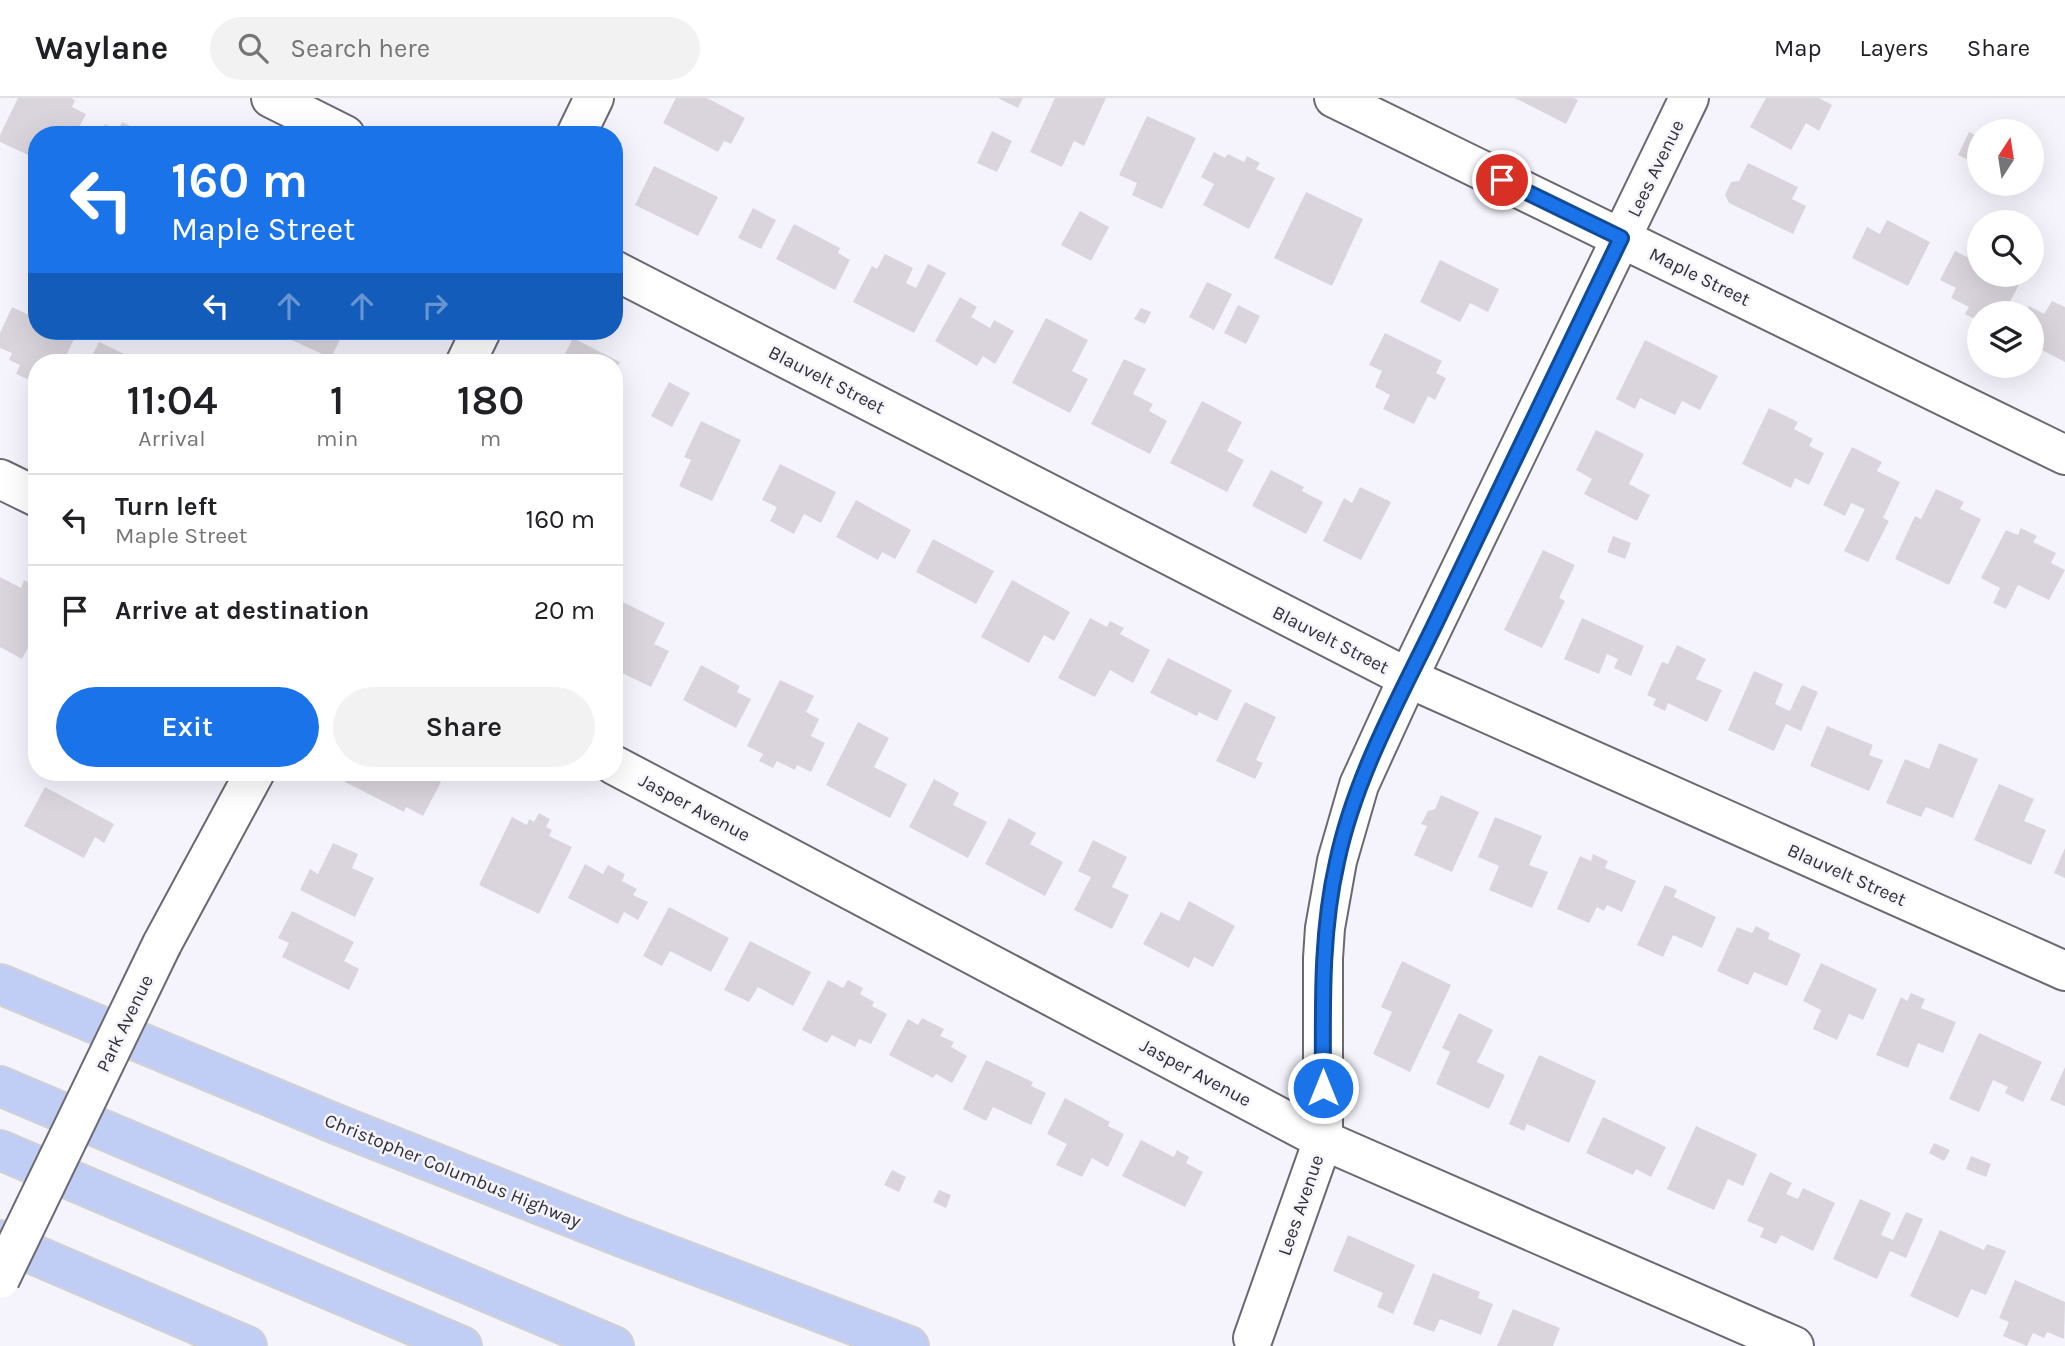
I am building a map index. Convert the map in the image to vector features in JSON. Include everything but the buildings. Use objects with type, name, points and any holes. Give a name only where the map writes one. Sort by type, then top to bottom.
[{"type":"highway","name":"Christopher Columbus Highway","points":[[0,984],[361,1134],[909,1346]]},
{"type":"highway","points":[[0,1087],[614,1346]]},
{"type":"highway","points":[[0,1150],[462,1346]]},
{"type":"highway","points":[[0,1240],[247,1346]]},
{"type":"street","points":[[271,98],[327,126]]},
{"type":"street","points":[[580,126],[594,98]]},
{"type":"street","name":"Maple Street","points":[[1334,98],[2065,454]]},
{"type":"street","name":"Lees Avenue","points":[[1253,1338],[1323,1140],[1325,929],[1337,860],[1359,785],[1408,678],[1689,98]]},
{"type":"street","name":"Blauvelt Street","points":[[623,275],[1408,678],[2065,971]]},
{"type":"street","points":[[0,479],[28,493]]},
{"type":"street","name":"Jasper Avenue","points":[[623,770],[1323,1140],[1794,1346]]},
{"type":"street","name":"Park Avenue","points":[[0,1279],[162,944],[250,781]]},
{"type":"route","points":[[1323,1088],[1325,929],[1337,860],[1359,785],[1621,238],[1502,180]]}]
